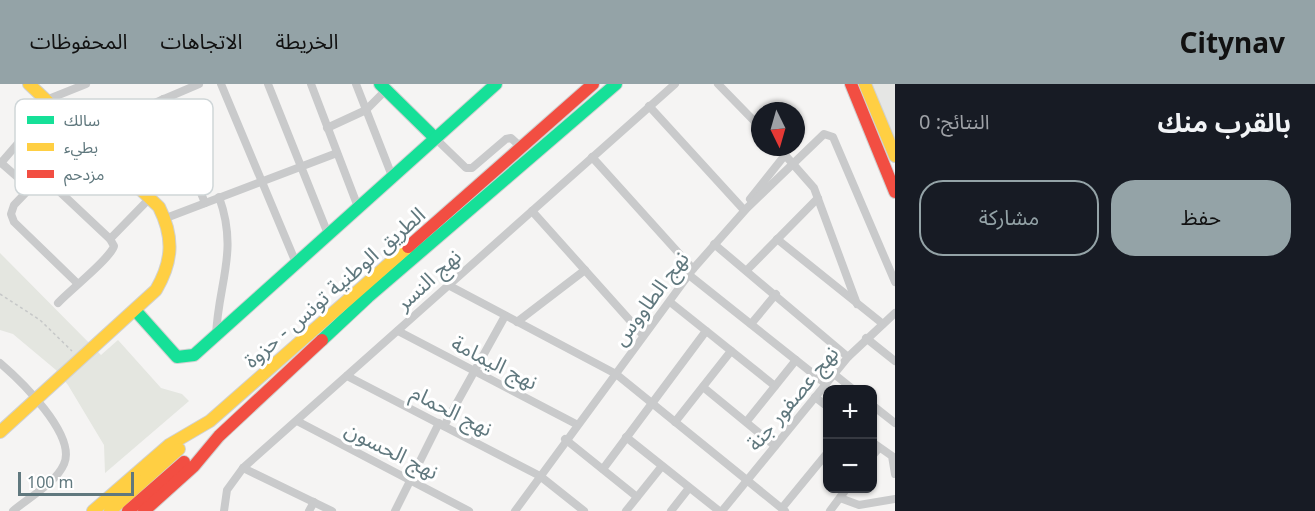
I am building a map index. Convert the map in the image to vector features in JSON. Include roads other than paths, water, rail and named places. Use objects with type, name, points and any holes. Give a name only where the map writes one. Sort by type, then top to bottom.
[{"type":"main road","points":[[29,84],[45,99]]},
{"type":"main road","points":[[135,310],[177,357],[194,356],[495,84]]},
{"type":"main road","name":"الطريق الوطنية تونس - حزوة","points":[[144,511],[194,466],[219,436],[368,297],[616,84]]},
{"type":"main road","points":[[851,84],[895,192]]},
{"type":"main road","points":[[865,84],[895,156]]},
{"type":"main road","points":[[383,87],[435,138]]},
{"type":"main road","name":"الطريق الوطنية تونس - حزوة","points":[[93,511],[169,445],[210,421],[522,148],[585,87]]},
{"type":"main road","points":[[0,432],[156,290],[169,267],[172,243],[166,218],[147,195]]},
{"type":"main road","points":[[110,511],[210,421]]},
{"type":"main road","points":[[128,511],[193,453],[219,436]]},
{"type":"street","points":[[57,99],[86,84]]},
{"type":"street","points":[[221,84],[296,263]]},
{"type":"street","points":[[268,84],[328,234]]},
{"type":"street","points":[[311,84],[358,207]]},
{"type":"street","points":[[356,84],[392,176]]},
{"type":"street","name":"نهج النسر","points":[[224,511],[227,490],[243,468],[675,84]]},
{"type":"street","points":[[718,84],[751,118]]},
{"type":"street","points":[[163,99],[194,85]]},
{"type":"street","points":[[327,128],[366,110],[383,87]]},
{"type":"street","points":[[650,106],[745,209],[754,193],[784,156]]},
{"type":"street","name":"نهج الطاووس","points":[[517,510],[576,424],[691,272],[745,209],[824,134],[830,135],[834,140],[895,282]]},
{"type":"street","points":[[435,138],[466,168],[472,168],[506,139],[511,138],[522,148]]},
{"type":"street","points":[[15,144],[0,162],[15,175]]},
{"type":"street","points":[[166,218],[337,153]]},
{"type":"street","points":[[786,156],[814,188],[857,304]]},
{"type":"street","points":[[592,157],[691,272],[826,384]]},
{"type":"street","points":[[25,195],[14,205],[12,219],[77,283]]},
{"type":"street","points":[[58,303],[111,253],[114,246],[110,239],[63,195]]},
{"type":"street","points":[[202,195],[205,203]]},
{"type":"street","points":[[216,336],[230,245],[226,216],[219,197]]},
{"type":"street","points":[[110,239],[150,198]]},
{"type":"street","points":[[747,270],[818,198]]},
{"type":"street","points":[[532,211],[644,335]]},
{"type":"street","points":[[777,239],[883,324]]},
{"type":"street","points":[[714,244],[848,357]]},
{"type":"street","points":[[517,322],[585,270]]},
{"type":"street","points":[[448,285],[616,374],[783,510],[823,458]]},
{"type":"street","points":[[751,324],[776,294]]},
{"type":"street","points":[[670,302],[776,386]]},
{"type":"street","name":"نهج عصفور جنة","points":[[721,511],[848,357],[895,313]]},
{"type":"street","points":[[395,511],[441,425],[505,316]]},
{"type":"street","name":"نهج اليمامة","points":[[398,331],[576,424]]},
{"type":"street","points":[[603,469],[650,402],[706,331]]},
{"type":"street","points":[[866,338],[895,361]]},
{"type":"street","points":[[675,422],[732,351]]},
{"type":"street","points":[[747,421],[796,360]]},
{"type":"street","points":[[0,363],[37,399],[62,438],[66,451],[64,464],[56,474],[13,511]]},
{"type":"street","points":[[834,374],[848,385]]},
{"type":"street","name":"نهج الحمام","points":[[347,376],[540,476],[584,511]]},
{"type":"street","points":[[703,387],[775,446]]},
{"type":"street","points":[[815,397],[823,403]]},
{"type":"street","points":[[877,408],[895,423]]},
{"type":"street","name":"نهج الحسون","points":[[297,422],[469,511]]},
{"type":"street","points":[[626,437],[721,511]]},
{"type":"street","points":[[566,440],[637,497]]},
{"type":"street","points":[[877,446],[893,455],[895,474]]},
{"type":"street","points":[[626,511],[662,466]]},
{"type":"street","points":[[243,468],[332,511]]},
{"type":"street","points":[[671,511],[689,488]]},
{"type":"street","points":[[830,511],[844,493]]},
{"type":"street","points":[[840,498],[859,505],[895,499]]},
{"type":"street","points":[[309,511],[314,502]]}]
